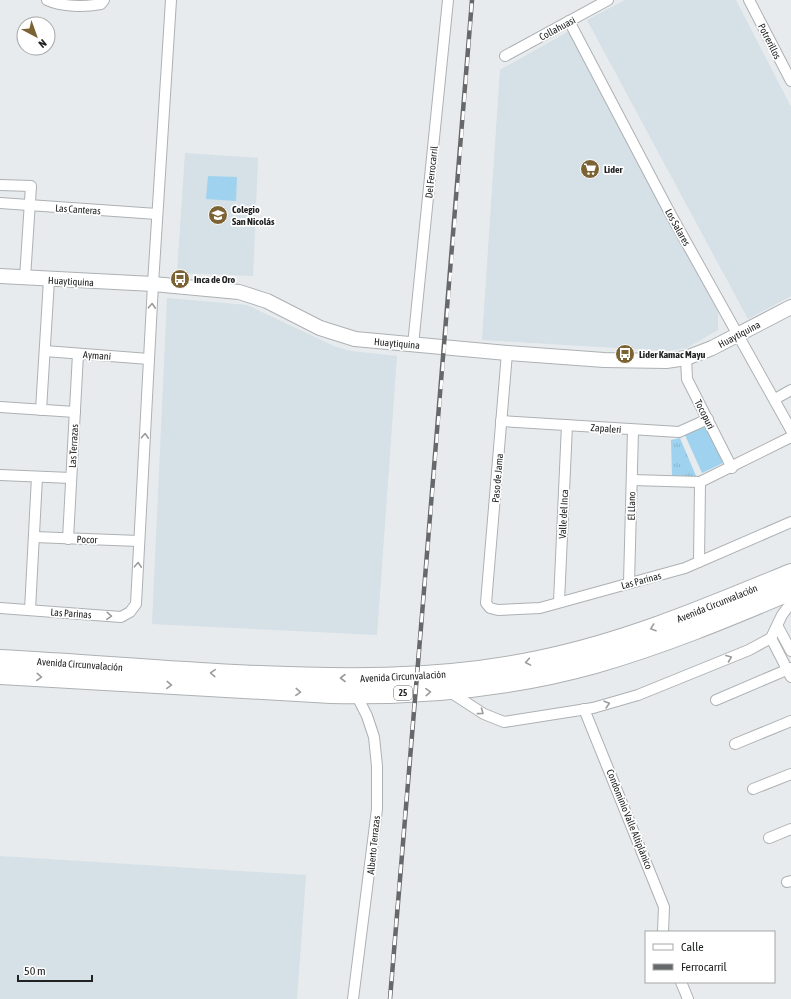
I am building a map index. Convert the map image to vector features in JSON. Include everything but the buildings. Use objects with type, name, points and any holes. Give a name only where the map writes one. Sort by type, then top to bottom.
[{"type":"highway","name":"Avenida Circunvalación","points":[[0,659],[329,678],[384,678],[453,673],[537,661],[613,642],[687,616],[791,572]]},
{"type":"highway","name":"Avenida Circunvalación","points":[[0,675],[356,694],[448,691],[533,679],[623,656],[702,628],[791,592]]},
{"type":"street","points":[[47,0],[54,3],[91,6],[101,4],[104,0]]},
{"type":"street","points":[[139,541],[157,214],[171,0]]},
{"type":"street","name":"Del Ferrocarril","points":[[413,345],[448,0]]},
{"type":"street","name":"Collahuasi","points":[[505,56],[608,0]]},
{"type":"street","name":"Potrerillos","points":[[749,0],[791,81]]},
{"type":"street","name":"Los Salares","points":[[569,21],[636,149],[791,430]]},
{"type":"street","points":[[0,184],[31,186],[25,278]]},
{"type":"street","name":"Las Canteras","points":[[0,203],[157,214]]},
{"type":"street","name":"Huaytiquina","points":[[0,276],[50,280],[153,284],[244,293],[263,299],[320,328],[343,337],[368,341],[507,353],[650,361],[686,358],[712,348],[791,307]]},
{"type":"street","points":[[41,410],[50,280]]},
{"type":"street","name":"Aymani","points":[[45,351],[149,359]]},
{"type":"street","name":"Paso de Jama","points":[[486,603],[507,353]]},
{"type":"street","name":"Las Terrazas","points":[[68,539],[78,354]]},
{"type":"street","name":"Tocopuri","points":[[686,358],[687,379],[732,468]]},
{"type":"street","points":[[775,399],[791,390]]},
{"type":"street","points":[[0,407],[75,412]]},
{"type":"street","name":"Zapaleri","points":[[501,421],[679,432],[708,419]]},
{"type":"street","name":"Valle del Inca","points":[[559,602],[567,425]]},
{"type":"street","name":"El Llano","points":[[630,583],[633,430]]},
{"type":"street","points":[[632,480],[700,482],[732,468],[791,437]]},
{"type":"street","points":[[0,475],[71,478]]},
{"type":"street","points":[[30,610],[37,477]]},
{"type":"street","points":[[699,562],[700,482]]},
{"type":"street","name":"Las Parinas","points":[[486,603],[490,608],[498,610],[540,608],[685,568],[791,522]]},
{"type":"street","name":"Pocor","points":[[34,537],[139,541]]},
{"type":"street","name":"Las Parinas","points":[[0,608],[121,617],[130,612],[136,604],[139,541]]},
{"type":"street","name":"Avenida Circunvalación","points":[[448,691],[490,718],[504,722],[584,709],[638,695],[749,650],[771,638],[779,630],[782,615],[791,602]]},
{"type":"street","points":[[779,630],[791,650]]},
{"type":"street","points":[[716,700],[790,672],[771,638]]},
{"type":"street","name":"Alberto Terrazas","points":[[353,999],[376,816],[377,766],[374,737],[367,716],[356,694]]},
{"type":"street","name":"Condominio Valle Altiplánico","points":[[584,709],[664,907],[663,931]]},
{"type":"street","points":[[735,744],[791,721]]},
{"type":"street","points":[[753,789],[791,774]]},
{"type":"street","points":[[769,838],[791,829]]},
{"type":"street","points":[[681,983],[688,999]]},
{"type":"shaded area","points":[[625,0],[736,0],[791,107],[791,296],[748,319],[587,20]]},
{"type":"shaded area","points":[[571,30],[718,312],[718,330],[687,348],[667,351],[482,340],[500,70]]},
{"type":"shaded area","name":"Colegio San Nicolás","points":[[185,153],[258,158],[253,276],[177,273]]},
{"type":"shaded area","points":[[167,298],[247,305],[336,347],[351,351],[397,356],[377,635],[152,624]]},
{"type":"shaded area","points":[[0,856],[306,875],[297,999],[0,999]]},
{"type":"green space","points":[[208,176],[237,177],[236,201],[206,199]]},
{"type":"green space","points":[[706,425],[723,463],[702,473],[685,435]]},
{"type":"green space","points":[[680,438],[696,476],[672,476],[671,440]]},
{"type":"railway","points":[[390,999],[472,0]]},
{"type":"place","name":"Lider","points":[[590,169]]},
{"type":"place","name":"Colegio San Nicolás","points":[[218,215]]},
{"type":"place","name":"Inca de Oro","points":[[180,279]]},
{"type":"place","name":"Lider Kamac Mayu","points":[[625,354]]}]
